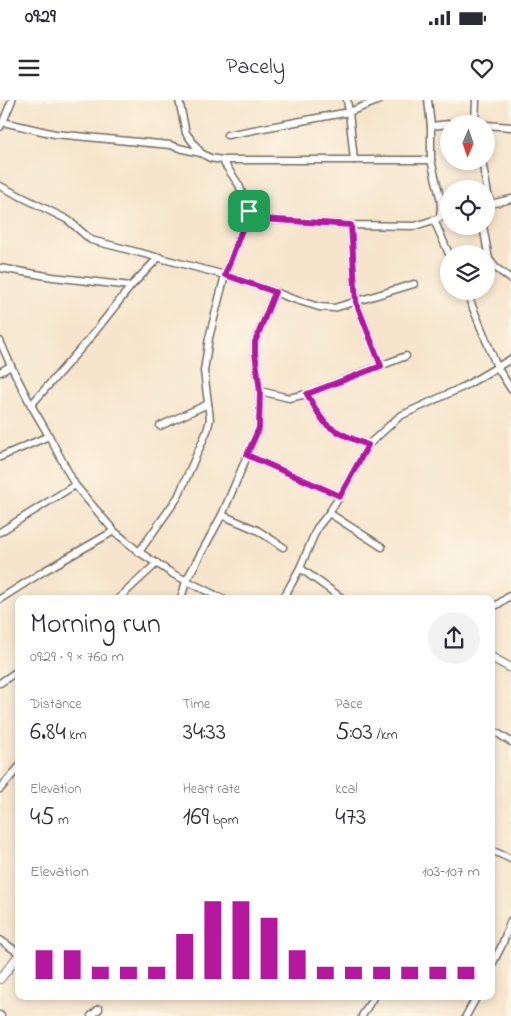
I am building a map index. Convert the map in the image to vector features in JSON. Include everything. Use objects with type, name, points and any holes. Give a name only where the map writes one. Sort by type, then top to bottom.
[{"type":"street","points":[[12,100],[2,124],[55,134],[170,146],[222,160],[432,160]]},
{"type":"street","points":[[179,100],[186,133],[201,153]]},
{"type":"street","points":[[347,100],[354,160]]},
{"type":"street","points":[[227,135],[349,112],[380,100]]},
{"type":"street","points":[[428,100],[432,160],[441,206],[437,219],[446,245]]},
{"type":"street","points":[[475,115],[476,100]]},
{"type":"street","points":[[431,126],[440,125]]},
{"type":"street","points":[[495,126],[511,127]]},
{"type":"street","points":[[222,160],[239,185],[249,211],[262,219],[351,225],[415,226],[440,218]]},
{"type":"street","points":[[0,186],[68,220],[91,240],[225,275],[319,307],[334,308],[414,284]]},
{"type":"street","points":[[495,203],[511,199]]},
{"type":"street","points":[[139,552],[178,497],[208,431],[210,419],[204,371],[209,338],[225,275],[249,211]]},
{"type":"street","points":[[351,225],[356,302],[381,366]]},
{"type":"street","points":[[485,235],[489,259],[496,268],[511,279]]},
{"type":"street","points":[[31,405],[90,338],[131,286],[159,257]]},
{"type":"street","points":[[0,268],[52,277],[131,286]]},
{"type":"street","points":[[181,595],[186,581],[222,515],[259,428],[260,392],[255,342],[275,292]]},
{"type":"street","points":[[470,300],[497,367],[511,389]]},
{"type":"street","points":[[0,341],[31,405],[50,436],[75,486],[114,531],[139,552],[173,574],[215,595]]},
{"type":"street","points":[[260,392],[290,398],[307,394],[406,356]]},
{"type":"street","points":[[285,595],[300,568],[317,528],[340,496],[368,445],[400,416],[465,386],[511,359]]},
{"type":"street","points":[[0,372],[11,366]]},
{"type":"street","points":[[307,394],[327,425],[342,434],[368,445]]},
{"type":"street","points":[[160,426],[208,404]]},
{"type":"street","points":[[0,458],[50,436]]},
{"type":"street","points":[[247,455],[340,496]]},
{"type":"street","points":[[0,532],[75,486]]},
{"type":"street","points":[[329,513],[382,548]]},
{"type":"street","points":[[222,515],[257,530],[283,547]]},
{"type":"street","points":[[0,599],[44,571],[114,531]]},
{"type":"street","points":[[122,595],[157,563]]},
{"type":"street","points":[[300,568],[337,595]]},
{"type":"street","points":[[495,605],[511,595]]},
{"type":"street","points":[[495,658],[511,668]]},
{"type":"street","points":[[0,683],[15,673]]},
{"type":"street","points":[[495,732],[511,742]]},
{"type":"street","points":[[0,789],[15,772]]},
{"type":"street","points":[[495,852],[511,859]]},
{"type":"street","points":[[495,959],[511,920]]},
{"type":"street","points":[[0,940],[15,951]]},
{"type":"street","points":[[0,979],[15,959]]},
{"type":"street","points":[[362,1016],[372,1000]]},
{"type":"street","points":[[466,1016],[475,1000]]},
{"type":"street","points":[[91,1016],[99,1009]]},
{"type":"route","points":[[249,211],[262,219],[351,225],[356,302],[381,366],[307,394],[327,425],[342,434],[368,445],[340,496],[247,455],[259,428],[260,392],[255,342],[275,292],[225,275],[249,211]]}]
